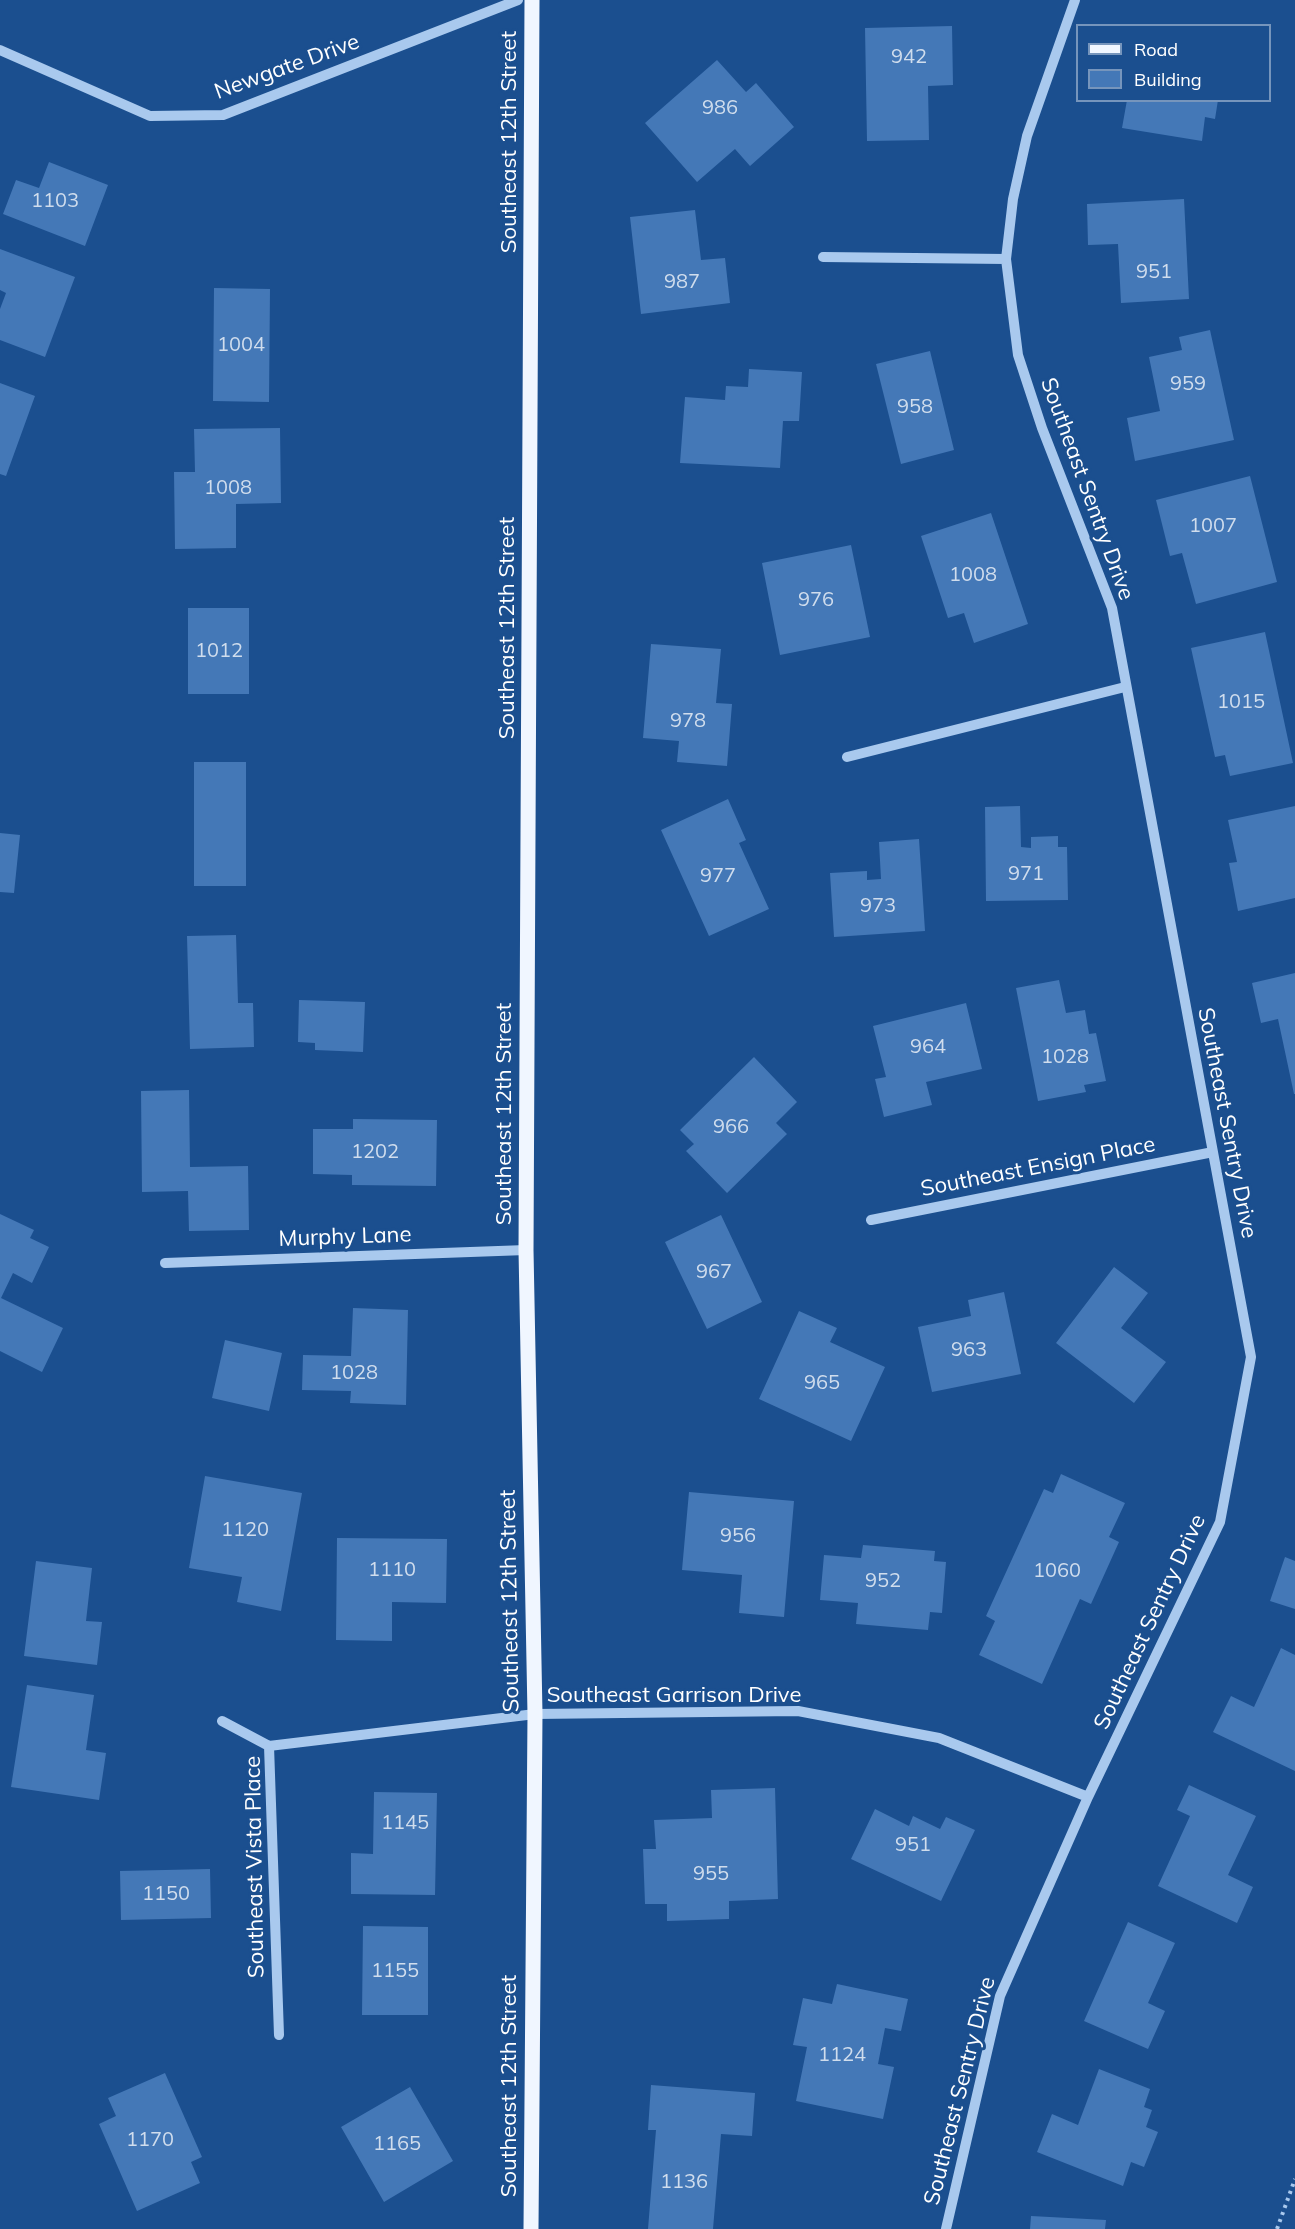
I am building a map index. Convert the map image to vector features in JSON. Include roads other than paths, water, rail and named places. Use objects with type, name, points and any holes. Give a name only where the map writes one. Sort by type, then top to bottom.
[{"type":"main road","name":"Southeast 12th Street","points":[[531,2229],[535,1714],[526,1250],[532,0]]},
{"type":"street","name":"Newgate Drive","points":[[0,50],[150,116],[223,116],[518,0]]},
{"type":"street","name":"Southeast Sentry Drive","points":[[946,2229],[1000,1996],[1088,1797],[1220,1522],[1251,1357],[1112,608],[1042,428],[1017,354],[1006,259],[1013,199],[1026,136],[1075,0]]},
{"type":"street","points":[[823,257],[1006,259]]},
{"type":"street","points":[[847,757],[1125,687]]},
{"type":"street","name":"Southeast Ensign Place","points":[[871,1220],[1213,1152]]},
{"type":"street","name":"Murphy Lane","points":[[165,1263],[526,1250]]},
{"type":"street","name":"Southeast Garrison Drive","points":[[535,1714],[798,1711],[939,1738],[1088,1797]]},
{"type":"street","name":"Southeast Vista Place","points":[[279,2035],[269,1746],[535,1714]]},
{"type":"street","points":[[222,1721],[269,1746]]}]
